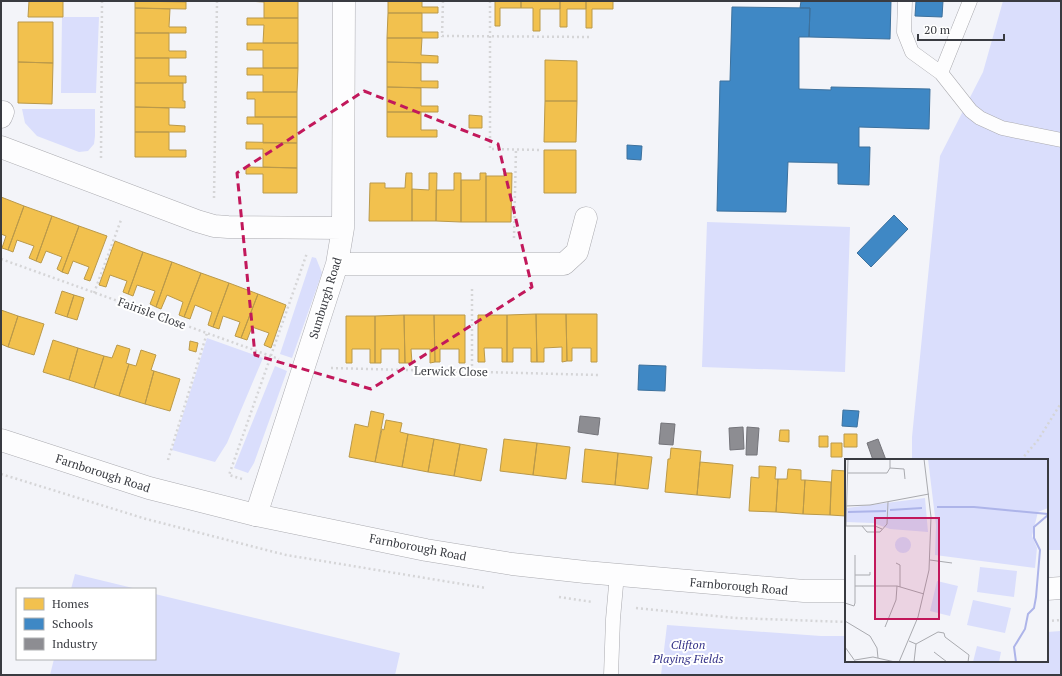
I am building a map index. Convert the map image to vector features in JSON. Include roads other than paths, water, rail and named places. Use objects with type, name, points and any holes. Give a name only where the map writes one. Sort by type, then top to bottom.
[{"type":"street","name":"Sumburgh Road","points":[[256,514],[337,264],[343,228],[344,1]]},
{"type":"street","points":[[1,147],[197,221],[214,226],[343,228]]},
{"type":"street","points":[[337,264],[564,264],[577,252],[586,218]]},
{"type":"street","name":"Farnborough Road","points":[[1,440],[149,488],[256,514],[434,551],[512,564],[804,592],[845,591]]},
{"type":"street","points":[[1048,589],[1061,588]]},
{"type":"lane","points":[[906,1],[904,32],[912,52],[940,73],[966,106],[980,118],[1002,128],[1061,140]]},
{"type":"lane","points":[[940,73],[970,1]]},
{"type":"lane","points":[[611,675],[616,574]]},
{"type":"park label","name":"Clifton Playing Fields","points":[[688,651]]}]
